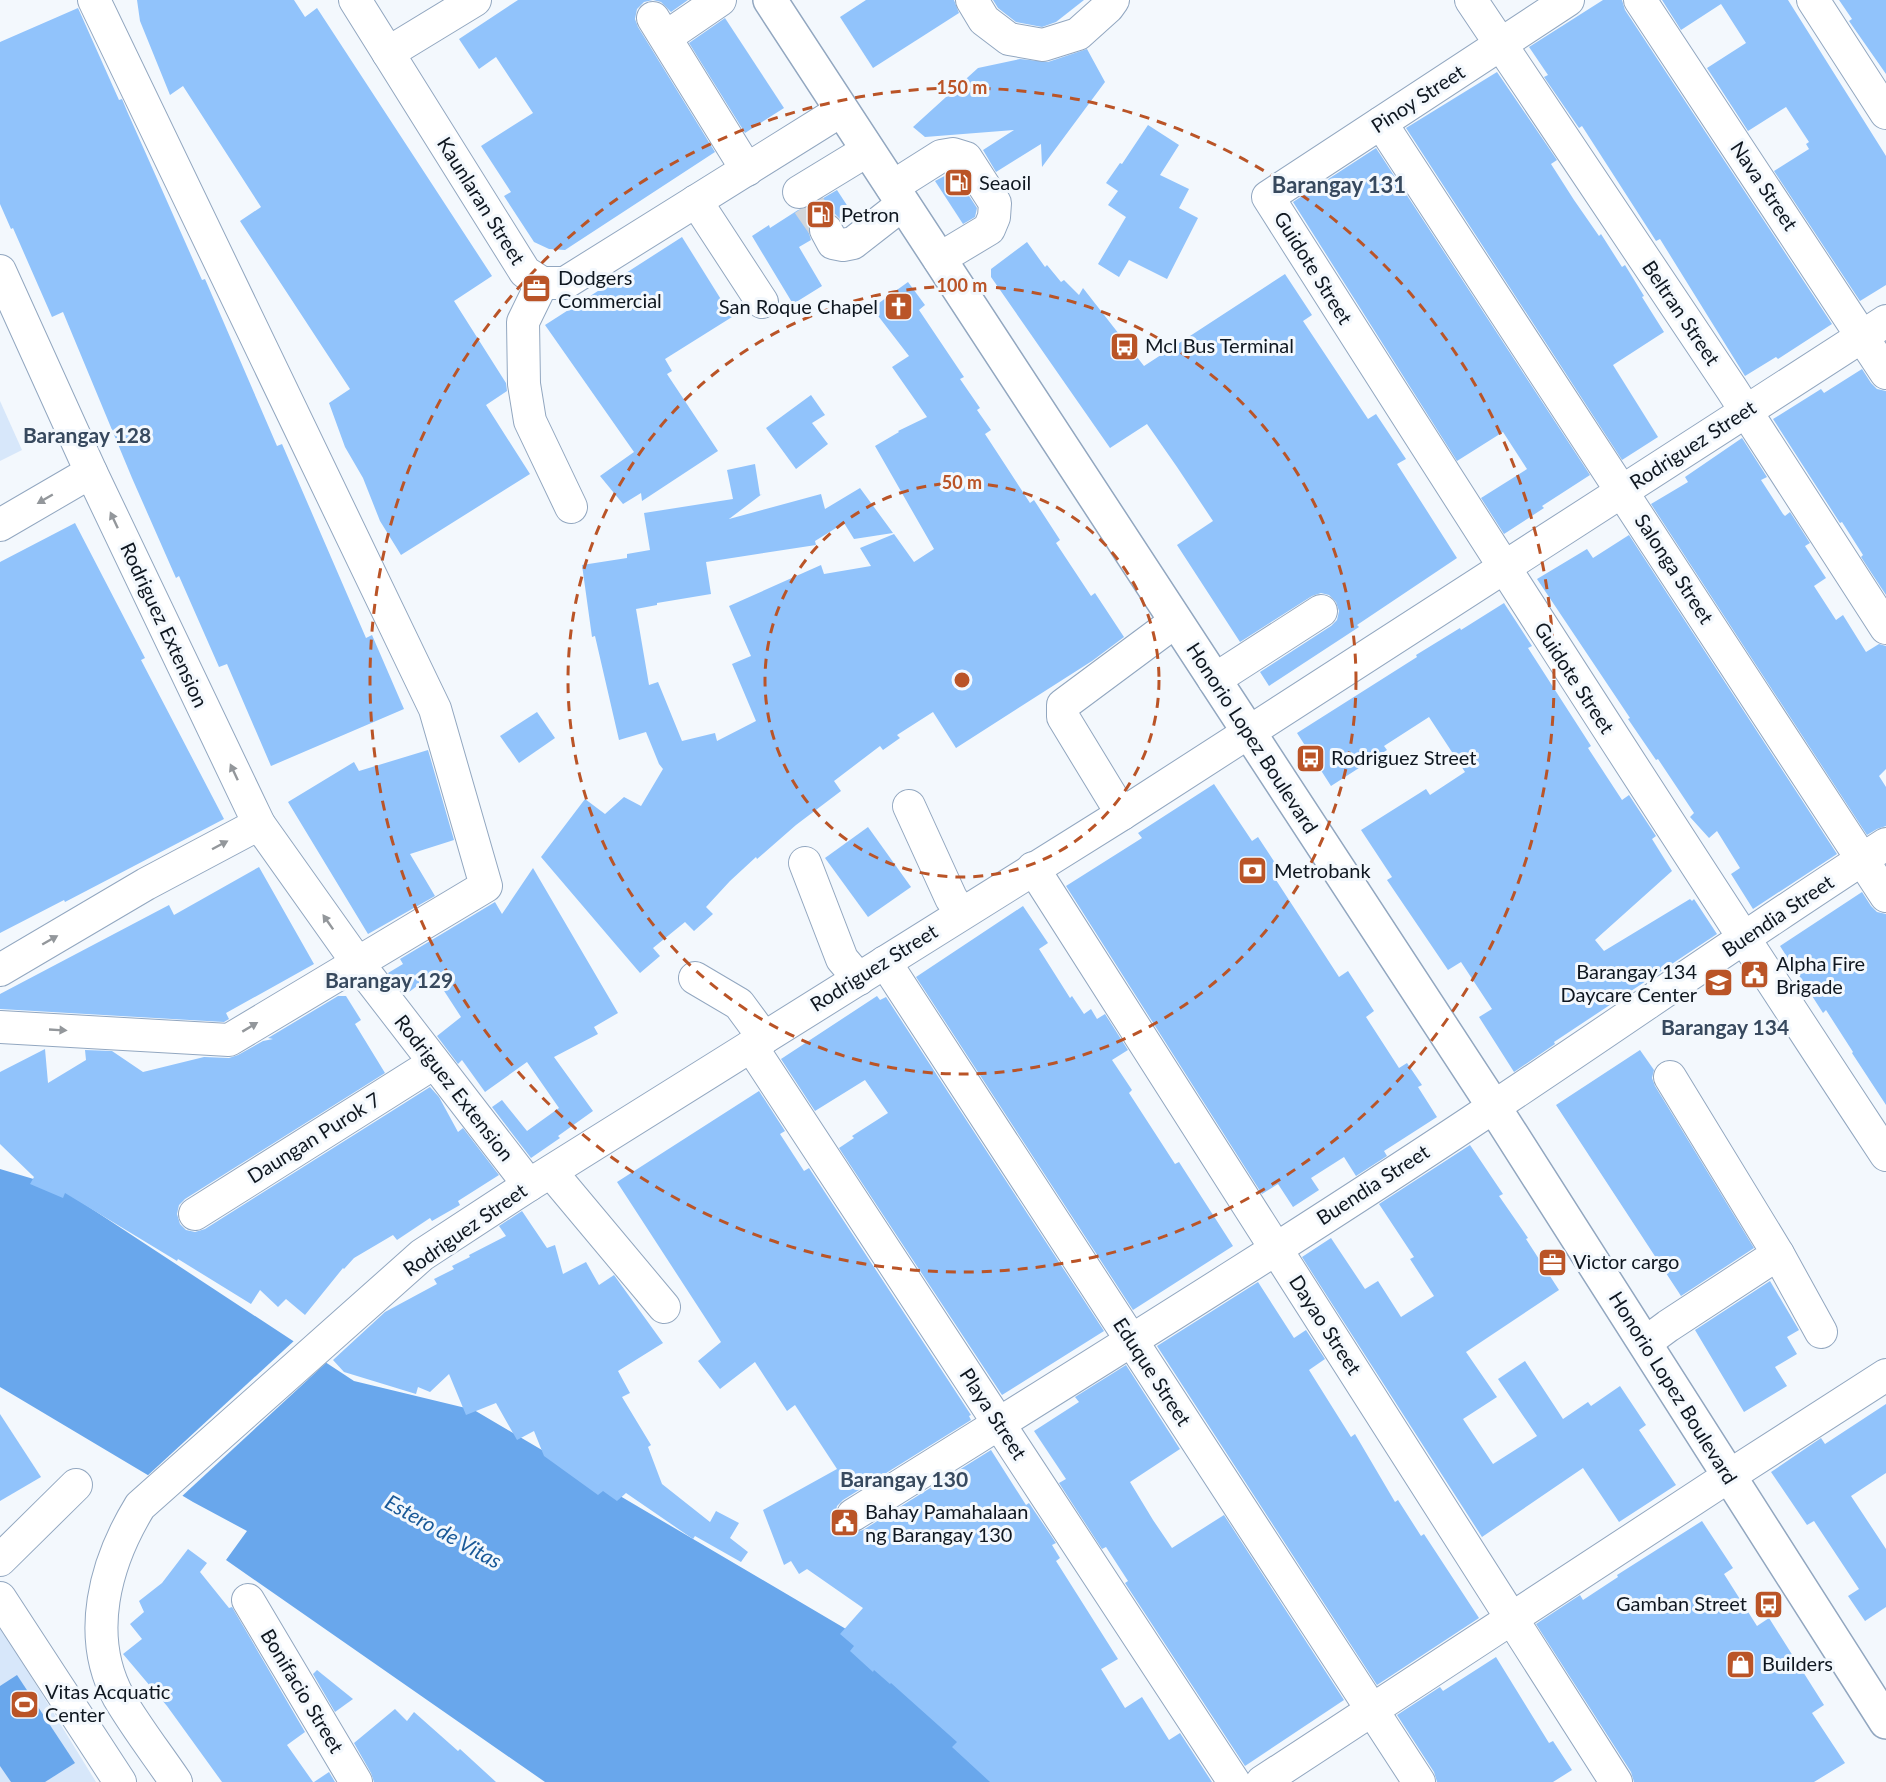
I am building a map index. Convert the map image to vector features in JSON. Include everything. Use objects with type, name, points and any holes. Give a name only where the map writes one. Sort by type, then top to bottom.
[{"type":"main road","name":"Honorio Lopez Boulevard","points":[[770,0],[1494,1107],[1886,1722]]},
{"type":"street","points":[[0,1027],[229,1040],[360,966],[486,886],[435,709],[94,0]]},
{"type":"street","name":"Kaunlaran Street","points":[[355,0],[525,272],[542,283],[565,283],[842,110]]},
{"type":"street","points":[[388,53],[474,0]]},
{"type":"street","points":[[720,0],[659,27],[759,162],[803,198],[868,150]]},
{"type":"street","points":[[972,0],[984,20],[1009,39],[1043,45],[1078,34],[1113,0]]},
{"type":"street","name":"Beltran Street","points":[[1471,0],[1745,411],[1886,628]]},
{"type":"street","name":"Pinoy Street","points":[[1268,197],[1568,0]]},
{"type":"street","name":"Nava Street","points":[[1640,0],[1874,329],[1886,373]]},
{"type":"street","points":[[1813,0],[1886,113]]},
{"type":"street","name":"Salonga Street","points":[[1381,123],[1623,490],[1874,852],[1886,896]]},
{"type":"street","points":[[826,230],[833,243],[843,245],[853,243],[941,156],[953,154],[966,158],[995,203],[994,217],[989,230],[939,259]]},
{"type":"street","name":"Guidote Street","points":[[1268,197],[1503,567],[1886,1155]]},
{"type":"street","points":[[696,201],[762,302]]},
{"type":"street","name":"Rodriguez Extension","points":[[0,271],[91,472],[259,824],[360,966],[434,1063],[540,1179],[664,1307]]},
{"type":"street","points":[[542,283],[523,322],[524,384],[530,421],[571,507]]},
{"type":"street","name":"Rodriguez Street","points":[[176,1782],[118,1696],[103,1653],[102,1609],[114,1555],[140,1506],[422,1255],[961,913],[1122,814],[1874,329]]},
{"type":"street","points":[[0,525],[91,472]]},
{"type":"street","points":[[1214,680],[1321,611]]},
{"type":"street","points":[[1122,814],[1063,717],[1063,705],[1176,621]]},
{"type":"street","points":[[909,806],[951,898],[961,913]]},
{"type":"street","points":[[0,970],[146,884],[259,824]]},
{"type":"street","name":"Buendia Street","points":[[853,1515],[1276,1248],[1494,1107],[1874,852]]},
{"type":"street","points":[[805,863],[842,959],[859,979]]},
{"type":"street","name":"Dayao Street","points":[[1033,868],[1616,1782]]},
{"type":"street","name":"Eduque Street","points":[[885,962],[1419,1782]]},
{"type":"street","name":"Playa Street","points":[[695,978],[739,1004],[758,1042],[998,1424],[1234,1782]]},
{"type":"street","name":"Daungan Purok 7","points":[[195,1214],[434,1063]]},
{"type":"street","points":[[1670,1077],[1778,1254],[1821,1332]]},
{"type":"street","points":[[1645,1343],[1778,1254]]},
{"type":"street","points":[[1262,1782],[1886,1375]]},
{"type":"street","points":[[0,1560],[76,1485]]},
{"type":"street","points":[[0,1598],[120,1782]]},
{"type":"street","name":"Bonifacio Street","points":[[248,1600],[356,1782]]},
{"type":"shaded area","points":[[0,401],[22,450],[0,461]]},
{"type":"shaded area","name":"Vitas Acquatic Center","points":[[0,1626],[96,1782],[0,1782]]},
{"type":"water","name":"Estero de Vitas","points":[[0,1169],[57,1186],[354,1381],[474,1410],[907,1665],[1014,1782],[545,1782],[226,1560],[247,1531],[193,1502],[0,1387]]},
{"type":"water","name":"Vitas Acquatic Center","points":[[17,1675],[75,1763],[45,1782],[11,1782],[0,1766],[0,1686]]},
{"type":"pier","points":[[296,1339],[328,1361],[180,1498],[146,1477]]},
{"type":"building","points":[[137,0],[294,0],[305,17],[317,8],[492,276],[454,301],[506,383],[507,391],[486,405],[530,474],[401,555],[380,521],[363,478],[345,447],[329,403],[350,389],[240,221],[261,207],[183,86],[170,95],[140,21]]},
{"type":"building","points":[[518,0],[653,0],[644,2],[637,9],[635,19],[638,27],[715,152],[565,250],[549,249],[534,242],[504,196],[511,192],[481,146],[533,113],[496,57],[479,69],[459,39]]},
{"type":"building","points":[[653,0],[688,0],[671,12],[661,2]]},
{"type":"building","points":[[866,0],[954,0],[959,13],[873,68],[840,17]]},
{"type":"building","points":[[993,0],[1084,0],[1056,22],[1042,27],[1016,22],[998,8]]},
{"type":"building","points":[[1603,0],[1622,0],[1625,10],[1832,324],[1778,359],[1776,357],[1745,376],[1660,239],[1656,241],[1582,126],[1579,128],[1544,77],[1548,75],[1529,47]]},
{"type":"building","points":[[1662,0],[1788,0],[1886,156],[1886,285],[1860,301],[1774,171],[1809,149],[1806,144],[1809,142],[1786,107],[1748,131],[1707,68],[1746,43],[1721,4],[1681,30]]},
{"type":"building","points":[[1839,0],[1886,0],[1886,74],[1849,21],[1852,19]]},
{"type":"building","points":[[78,8],[119,100],[122,99],[202,280],[205,279],[277,446],[282,444],[366,638],[372,635],[404,709],[271,766],[227,664],[219,667],[179,576],[176,578],[63,312],[52,317],[0,204],[0,42]]},
{"type":"building","points":[[725,18],[784,108],[745,133],[689,43]]},
{"type":"building","points":[[1087,49],[1105,82],[1042,167],[1041,144],[996,172],[983,150],[1014,130],[925,137],[913,127],[978,68],[1020,59],[1048,62]]},
{"type":"building","points":[[1497,72],[1557,160],[1551,164],[1574,200],[1599,236],[1601,234],[1622,267],[1625,265],[1664,332],[1613,365],[1658,437],[1622,460],[1406,128]]},
{"type":"building","points":[[1148,125],[1179,145],[1160,175],[1189,189],[1179,208],[1198,218],[1167,279],[1129,260],[1119,277],[1098,264],[1126,217],[1108,205],[1118,191],[1106,183],[1120,163],[1122,164]]},
{"type":"building","points":[[1376,148],[1590,475],[1504,534],[1481,498],[1527,469],[1503,432],[1457,461],[1293,202]]},
{"type":"building","points":[[952,172],[977,208],[975,217],[963,224],[935,181]]},
{"type":"building","points":[[837,190],[852,213],[841,220],[835,214],[826,212],[818,214],[811,220],[808,230],[811,240],[799,247],[822,286],[793,304],[752,236]]},
{"type":"building","points":[[682,237],[732,317],[665,359],[672,371],[667,374],[718,451],[642,501],[641,493],[623,504],[600,476],[634,452],[545,325]]},
{"type":"building","points":[[1027,242],[1045,267],[1047,265],[1061,282],[1064,280],[1079,295],[1083,288],[1144,366],[1285,274],[1312,315],[1303,321],[1368,419],[1376,414],[1406,459],[1397,464],[1457,558],[1357,625],[1359,627],[1269,686],[1260,672],[1331,626],[1337,620],[1339,611],[1336,602],[1329,595],[1321,593],[1312,596],[1240,642],[1177,545],[1213,521],[1177,467],[1147,424],[1110,448],[991,277],[991,269]]},
{"type":"building","points":[[908,282],[925,305],[919,310],[964,377],[960,379],[980,408],[977,410],[991,430],[985,434],[1030,503],[1034,500],[1060,540],[1056,543],[1091,596],[1095,593],[1124,637],[1092,661],[956,748],[933,712],[897,735],[900,738],[883,750],[880,746],[834,781],[841,791],[796,825],[757,859],[756,857],[730,881],[706,907],[713,914],[694,931],[685,922],[653,948],[660,956],[640,973],[541,857],[585,799],[605,814],[624,797],[641,806],[663,769],[646,732],[619,740],[595,636],[592,637],[582,565],[627,558],[627,554],[650,550],[644,513],[733,499],[727,470],[755,464],[760,495],[762,494],[729,519],[821,494],[825,509],[860,488],[893,533],[854,539],[844,523],[815,541],[816,545],[706,562],[711,594],[636,609],[649,685],[658,682],[682,741],[715,733],[717,741],[756,721],[732,664],[751,656],[729,606],[821,565],[824,574],[871,566],[860,548],[894,534],[914,562],[934,549],[875,446],[898,431],[927,417],[892,367],[909,356],[872,308]]},
{"type":"building","points":[[1862,369],[1877,389],[1886,391],[1886,595],[1842,522],[1840,523],[1773,419],[1821,389],[1824,393]]},
{"type":"building","points":[[811,395],[825,415],[812,423],[828,444],[796,469],[766,428]]},
{"type":"building","points":[[1742,438],[1767,477],[1761,480],[1783,514],[1785,516],[1790,512],[1810,543],[1805,546],[1826,578],[1814,586],[1836,620],[1843,615],[1866,652],[1879,644],[1886,646],[1886,769],[1879,776],[1886,787],[1886,826],[1867,835],[1651,504],[1688,482],[1685,477]]},
{"type":"building","points":[[75,523],[145,658],[141,660],[224,819],[65,902],[64,900],[0,933],[0,562]]},
{"type":"building","points":[[1629,535],[1837,854],[1753,909],[1731,874],[1740,868],[1717,831],[1709,838],[1690,817],[1694,813],[1628,719],[1630,718],[1537,579],[1587,549],[1593,558]]},
{"type":"building","points":[[1504,603],[1532,646],[1528,648],[1591,746],[1588,748],[1622,800],[1629,795],[1656,836],[1652,839],[1672,871],[1595,940],[1604,951],[1690,899],[1692,901],[1694,899],[1717,934],[1554,1042],[1555,1044],[1514,1072],[1479,1017],[1492,1009],[1461,962],[1448,970],[1387,880],[1392,877],[1361,830],[1426,789],[1430,795],[1465,772],[1429,717],[1384,746],[1387,750],[1331,786],[1297,733],[1417,657],[1416,655]]},
{"type":"building","points":[[537,712],[555,738],[519,763],[500,736]]},
{"type":"building","points":[[428,750],[454,840],[410,854],[435,896],[368,934],[288,802],[354,762],[359,771]]},
{"type":"building","points":[[1214,784],[1252,841],[1258,837],[1283,875],[1276,880],[1339,977],[1348,971],[1374,1011],[1366,1017],[1399,1068],[1407,1063],[1422,1085],[1418,1087],[1437,1117],[1384,1151],[1387,1156],[1356,1176],[1344,1157],[1311,1178],[1319,1190],[1293,1207],[1278,1184],[1262,1194],[1066,886],[1142,838],[1138,833]]},
{"type":"building","points":[[868,827],[911,887],[868,917],[825,858]]},
{"type":"building","points":[[259,867],[314,964],[226,1013],[229,1019],[224,1022],[0,1009],[0,994],[169,905],[174,915]]},
{"type":"building","points":[[533,868],[618,1013],[594,1027],[598,1034],[554,1057],[593,1111],[531,1158],[492,1107],[502,1100],[527,1131],[559,1108],[527,1062],[485,1092],[462,1060],[458,1064],[437,1036],[461,1017],[437,980],[432,983],[429,977],[405,995],[388,973],[403,964],[400,959],[495,902],[502,914]]},
{"type":"building","points":[[1862,892],[1877,912],[1886,914],[1886,1105],[1826,1010],[1823,1013],[1780,946]]},
{"type":"building","points":[[1023,906],[1048,943],[1039,949],[1070,998],[1072,996],[1084,1014],[1091,1009],[1097,1019],[1105,1014],[1128,1050],[1112,1060],[1132,1090],[1129,1093],[1175,1164],[1179,1162],[1233,1246],[1133,1310],[916,977]]},
{"type":"building","points":[[338,996],[346,996],[361,1020],[355,1024],[385,1073],[185,1199],[179,1205],[177,1214],[180,1224],[186,1230],[195,1232],[205,1229],[430,1087],[439,1097],[458,1132],[463,1128],[499,1175],[458,1201],[460,1205],[432,1221],[430,1218],[397,1240],[393,1235],[354,1258],[343,1268],[305,1315],[286,1299],[278,1307],[260,1290],[251,1304],[65,1193],[63,1198],[30,1184],[34,1177],[0,1144],[0,1072],[45,1049],[48,1083],[86,1060],[85,1050],[112,1051],[143,1072],[204,1057],[229,1058],[263,1041],[273,1039],[268,1038]]},
{"type":"building","points":[[877,996],[880,1000],[886,997],[1104,1331],[1002,1395],[839,1148],[854,1138],[852,1136],[888,1113],[865,1080],[815,1111],[781,1059]]},
{"type":"building","points":[[1640,1050],[1654,1070],[1652,1078],[1655,1086],[1754,1248],[1681,1296],[1556,1105]]},
{"type":"building","points":[[759,1091],[785,1131],[780,1134],[804,1171],[809,1168],[971,1415],[969,1416],[971,1420],[843,1500],[837,1506],[835,1515],[838,1525],[844,1531],[853,1533],[863,1530],[991,1450],[1026,1505],[1029,1503],[1056,1543],[1052,1545],[1060,1558],[1056,1561],[1118,1659],[1101,1669],[1125,1708],[1142,1697],[1169,1740],[1180,1733],[1212,1782],[990,1782],[952,1747],[957,1742],[891,1683],[874,1670],[873,1672],[850,1651],[854,1646],[840,1634],[863,1608],[807,1569],[799,1574],[791,1561],[784,1565],[763,1510],[837,1469],[795,1405],[787,1411],[755,1362],[720,1389],[698,1361],[721,1342],[617,1182]]},
{"type":"building","points":[[1470,1145],[1503,1194],[1499,1196],[1528,1238],[1526,1239],[1559,1290],[1466,1352],[1497,1397],[1463,1419],[1493,1464],[1537,1436],[1498,1379],[1525,1361],[1563,1419],[1588,1402],[1591,1406],[1620,1386],[1646,1425],[1639,1430],[1676,1485],[1619,1522],[1583,1468],[1482,1537],[1302,1257],[1331,1238],[1365,1289],[1378,1281],[1401,1317],[1434,1296],[1410,1259],[1414,1257],[1379,1204]]},
{"type":"building","points":[[522,1211],[547,1248],[555,1245],[563,1274],[586,1262],[599,1285],[614,1275],[663,1343],[618,1371],[630,1393],[622,1397],[651,1445],[648,1447],[662,1484],[710,1522],[716,1511],[739,1523],[730,1538],[748,1552],[741,1562],[695,1536],[693,1539],[626,1493],[617,1501],[603,1491],[598,1495],[544,1456],[534,1431],[517,1440],[496,1403],[466,1415],[449,1374],[430,1392],[418,1387],[416,1394],[344,1372],[333,1360],[385,1312],[437,1284],[434,1279],[454,1269],[452,1266],[506,1236],[499,1226]]},
{"type":"building","points":[[1770,1281],[1799,1330],[1787,1337],[1797,1354],[1775,1367],[1787,1386],[1744,1412],[1695,1330]]},
{"type":"building","points":[[1258,1282],[1294,1338],[1306,1330],[1325,1359],[1309,1370],[1351,1437],[1355,1434],[1395,1502],[1398,1500],[1421,1536],[1424,1534],[1479,1618],[1377,1685],[1157,1346]]},
{"type":"building","points":[[1126,1365],[1180,1449],[1130,1482],[1153,1520],[1172,1548],[1224,1515],[1344,1700],[1245,1766],[1125,1583],[1128,1581],[1106,1547],[1102,1549],[1059,1483],[1066,1479],[1034,1431],[1079,1402],[1075,1397]]},
{"type":"building","points":[[1886,1404],[1886,1473],[1851,1496],[1886,1549],[1886,1607],[1865,1621],[1848,1596],[1859,1589],[1814,1521],[1807,1525],[1771,1472],[1821,1438],[1825,1444]]},
{"type":"building","points":[[0,1414],[41,1477],[0,1501]]},
{"type":"building","points":[[1702,1521],[1733,1568],[1724,1574],[1757,1626],[1769,1618],[1824,1705],[1812,1713],[1845,1763],[1814,1782],[1634,1782],[1631,1772],[1536,1624],[1580,1595],[1583,1600],[1618,1577],[1617,1575]]},
{"type":"building","points":[[188,1549],[207,1563],[200,1572],[229,1608],[232,1607],[305,1732],[287,1745],[313,1782],[222,1782],[167,1706],[123,1654],[142,1639],[130,1624],[144,1612],[139,1601],[162,1583]]},
{"type":"building","points":[[1496,1657],[1549,1743],[1553,1741],[1572,1770],[1553,1782],[1437,1782],[1434,1772],[1397,1715],[1440,1687],[1443,1691]]},
{"type":"building","points":[[317,1670],[353,1699],[335,1712],[313,1674]]},
{"type":"building","points":[[395,1709],[407,1721],[414,1712],[496,1782],[374,1782],[354,1743]]},
{"type":"building","points":[[329,1772],[335,1782],[314,1782]]},
{"type":"tunnel","points":[[808,204],[826,230]]},
{"type":"place","name":"Seaoil","points":[[958,183]]},
{"type":"place","name":"Petron","points":[[820,215]]},
{"type":"place","name":"Dodgers Commercial","points":[[537,289]]},
{"type":"place","name":"San Roque Chapel","points":[[899,307]]},
{"type":"place","name":"Mcl Bus Terminal","points":[[1124,346]]},
{"type":"place","name":"Rodriguez Street","points":[[1310,758]]},
{"type":"place","name":"Metrobank","points":[[1253,871]]},
{"type":"place","name":"Alpha Fire Brigade","points":[[1755,975]]},
{"type":"place","name":"Barangay 134 Daycare Center","points":[[1718,983]]},
{"type":"place","name":"Victor cargo","points":[[1552,1262]]},
{"type":"place","name":"Bahay Pamahalaan ng Barangay 130","points":[[844,1523]]},
{"type":"place","name":"Gamban Street","points":[[1768,1604]]},
{"type":"place","name":"Builders","points":[[1741,1664]]},
{"type":"place","name":"Vitas Acquatic Center","points":[[24,1704]]},
{"type":"district","name":"Barangay 131","points":[[1339,185]]},
{"type":"district","name":"Barangay 128","points":[[87,436]]},
{"type":"district","name":"Barangay 129","points":[[389,981]]},
{"type":"district","name":"Barangay 134","points":[[1725,1028]]},
{"type":"district","name":"Barangay 130","points":[[904,1480]]}]
